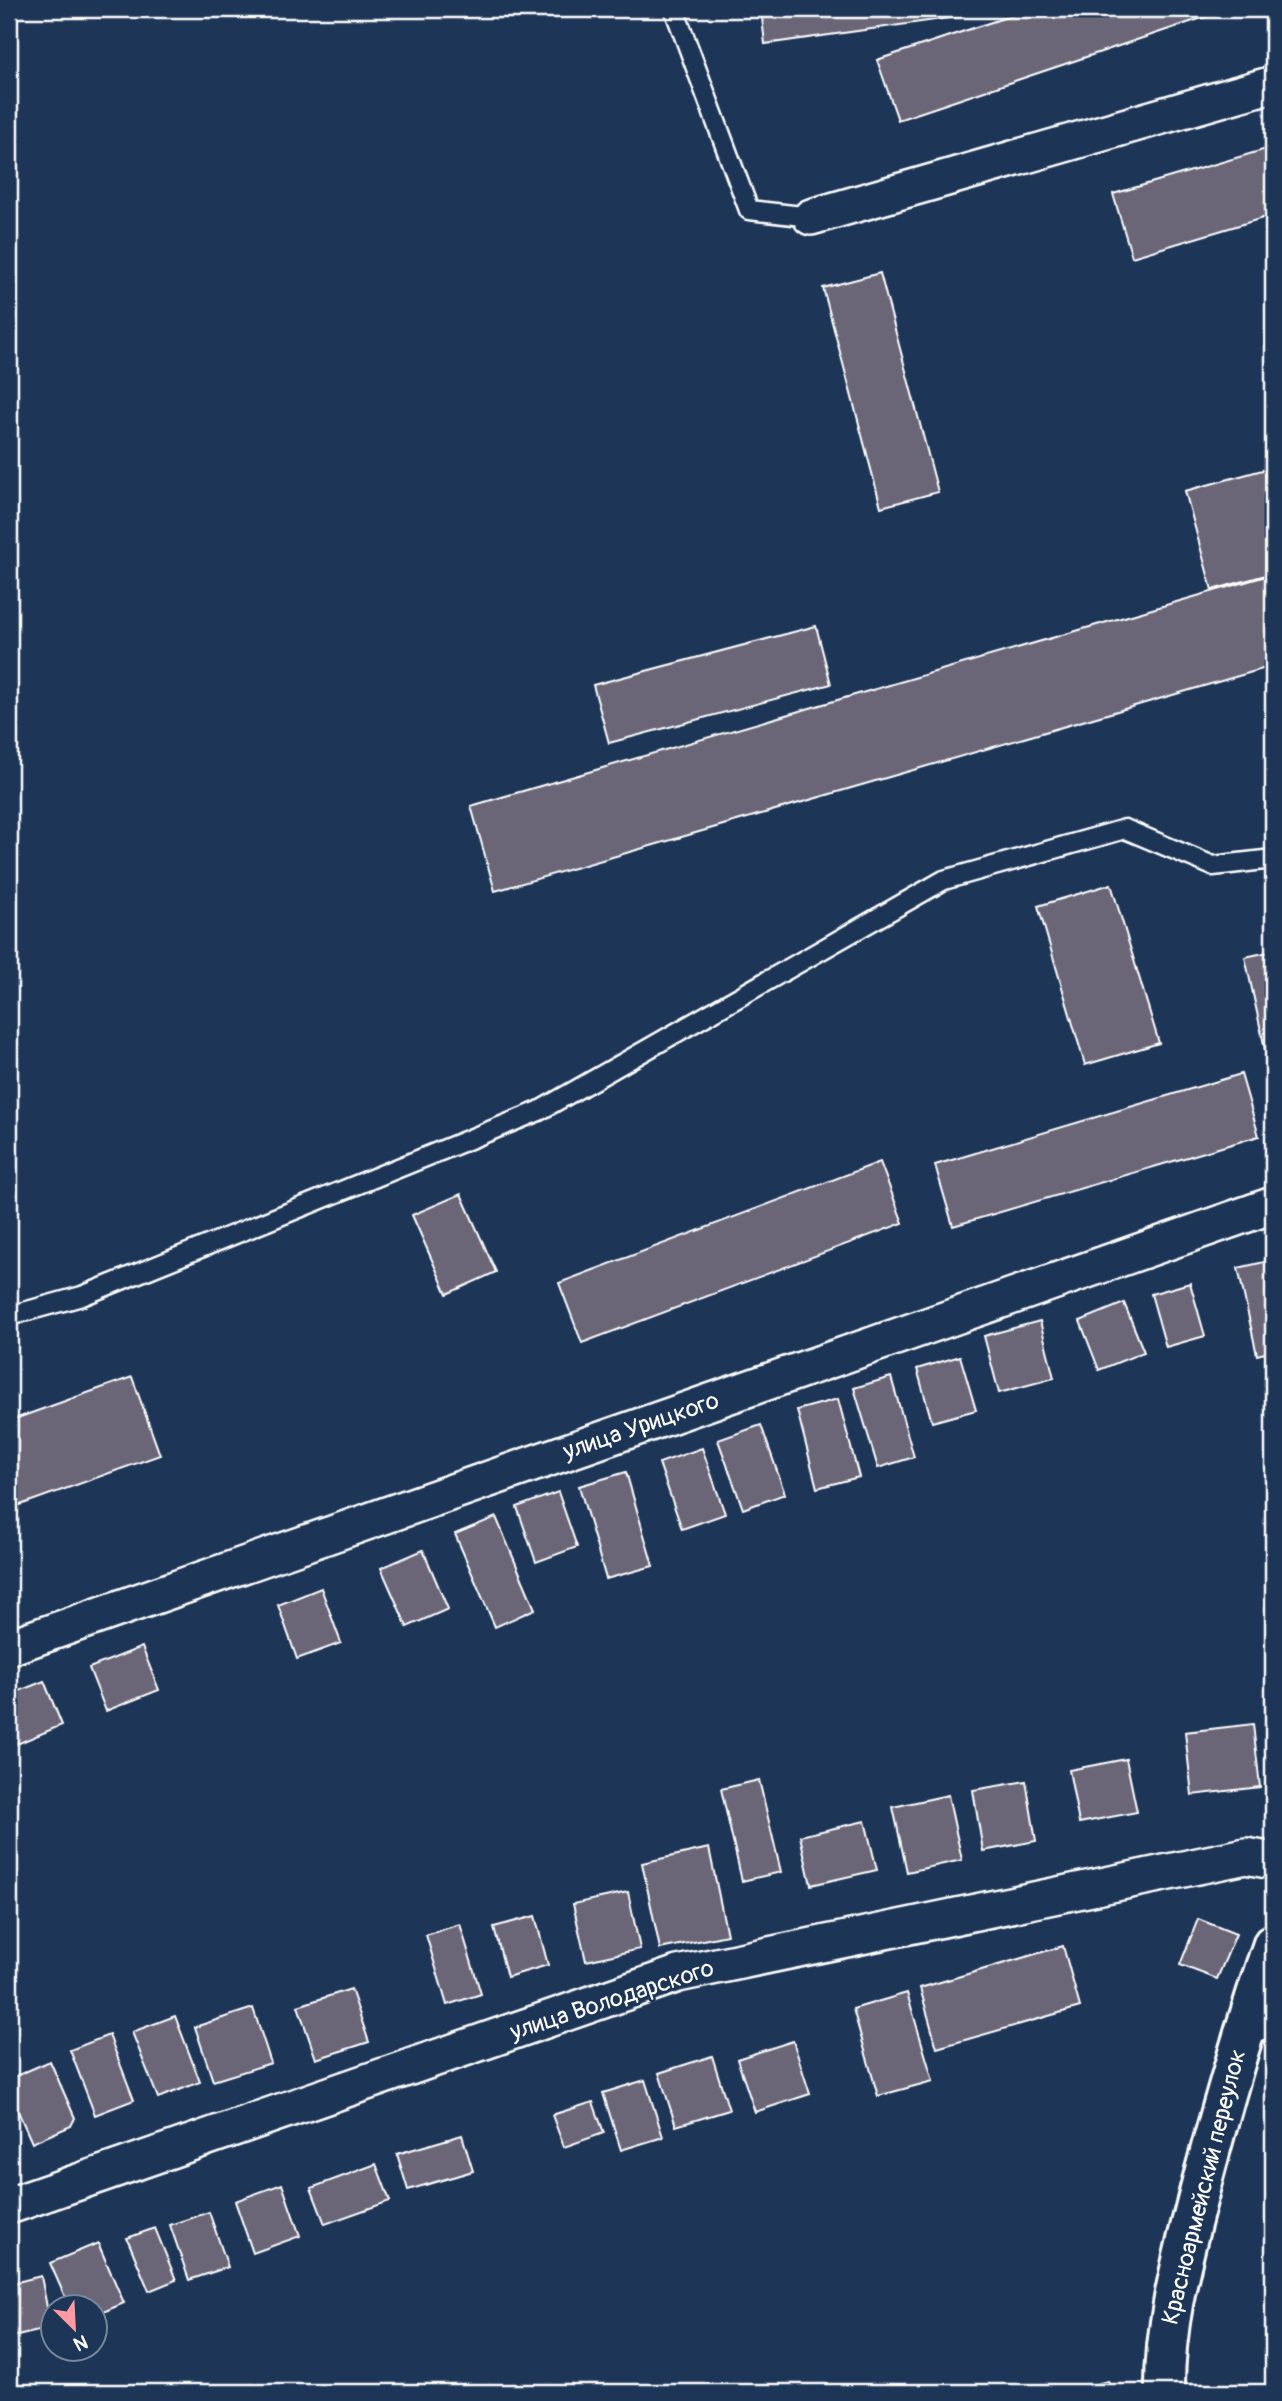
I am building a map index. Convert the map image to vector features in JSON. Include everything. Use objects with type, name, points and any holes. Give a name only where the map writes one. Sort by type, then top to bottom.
[{"type":"street","points":[[811,217],[1273,83]]},
{"type":"street","name":"улица Урицкого","points":[[9,1647],[1273,1205]]},
{"type":"street","name":"улица Володарского","points":[[9,2206],[678,1974],[1246,1856],[1273,1861]]},
{"type":"street","name":"Красноармейский переулок","points":[[1165,2392],[1164,2354],[1177,2277],[1259,2022],[1273,1944]]},
{"type":"lane","points":[[674,9],[749,210],[811,217]]},
{"type":"lane","points":[[9,1316],[82,1297],[539,1111],[944,880],[1125,829],[1213,866],[1273,859]]},
{"type":"building","points":[[761,9],[963,9],[964,16],[765,44]]},
{"type":"building","points":[[1031,9],[1229,9],[898,120],[877,60]]},
{"type":"building","points":[[1273,147],[1273,215],[1132,257],[1113,194]]},
{"type":"building","points":[[880,273],[938,492],[881,507],[823,288]]},
{"type":"building","points":[[1266,469],[1273,497],[1273,573],[1212,590],[1185,491]]},
{"type":"building","points":[[1273,574],[1273,666],[495,891],[471,806]]},
{"type":"building","points":[[816,626],[831,684],[609,743],[593,685]]},
{"type":"building","points":[[1111,884],[1159,1043],[1085,1065],[1038,906]]},
{"type":"building","points":[[1273,951],[1273,1086],[1245,957]]},
{"type":"building","points":[[1241,1074],[1259,1136],[953,1226],[935,1165]]},
{"type":"building","points":[[880,1162],[903,1223],[582,1343],[559,1283]]},
{"type":"building","points":[[461,1194],[496,1272],[447,1294],[412,1215]]},
{"type":"building","points":[[1273,1260],[1273,1351],[1257,1355],[1238,1268]]},
{"type":"building","points":[[1190,1283],[1205,1336],[1166,1347],[1151,1294]]},
{"type":"building","points":[[1124,1303],[1144,1352],[1099,1370],[1080,1321]]},
{"type":"building","points":[[1040,1321],[1054,1378],[999,1393],[984,1336]]},
{"type":"building","points":[[960,1356],[976,1410],[932,1422],[917,1369]]},
{"type":"building","points":[[132,1377],[160,1455],[12,1508],[9,1499],[9,1421]]},
{"type":"building","points":[[891,1377],[914,1457],[878,1468],[854,1388]]},
{"type":"building","points":[[838,1399],[859,1477],[817,1488],[797,1410]]},
{"type":"building","points":[[761,1425],[785,1494],[743,1509],[718,1440]]},
{"type":"building","points":[[702,1448],[725,1514],[682,1529],[659,1463]]},
{"type":"building","points":[[626,1472],[653,1566],[606,1579],[579,1486]]},
{"type":"building","points":[[558,1492],[577,1547],[536,1562],[517,1507]]},
{"type":"building","points":[[496,1517],[535,1609],[495,1627],[455,1534]]},
{"type":"building","points":[[423,1550],[448,1609],[407,1627],[381,1568]]},
{"type":"building","points":[[321,1588],[341,1643],[297,1659],[278,1605]]},
{"type":"building","points":[[142,1647],[159,1690],[106,1711],[89,1668]]},
{"type":"building","points":[[44,1681],[62,1725],[17,1744],[9,1725],[9,1695]]},
{"type":"building","points":[[1253,1724],[1260,1787],[1192,1795],[1185,1732]]},
{"type":"building","points":[[1126,1759],[1137,1812],[1079,1823],[1069,1770]]},
{"type":"building","points":[[759,1780],[781,1872],[742,1881],[721,1789]]},
{"type":"building","points":[[1026,1781],[1036,1841],[983,1851],[973,1790]]},
{"type":"building","points":[[948,1795],[962,1860],[907,1872],[893,1807]]},
{"type":"building","points":[[865,1821],[877,1870],[811,1885],[800,1836]]},
{"type":"building","points":[[709,1848],[727,1935],[660,1949],[642,1863]]},
{"type":"building","points":[[628,1892],[640,1949],[586,1961],[573,1904]]},
{"type":"building","points":[[535,1916],[548,1965],[507,1977],[494,1927]]},
{"type":"building","points":[[1198,1919],[1236,1934],[1217,1979],[1180,1965]]},
{"type":"building","points":[[460,1924],[481,1994],[447,2005],[426,1935]]},
{"type":"building","points":[[1063,1946],[1080,2007],[937,2048],[920,1988]]},
{"type":"building","points":[[351,1989],[369,2042],[316,2059],[298,2006]]},
{"type":"building","points":[[907,1993],[933,2081],[878,2096],[853,2009]]},
{"type":"building","points":[[253,2008],[271,2063],[213,2081],[195,2027]]},
{"type":"building","points":[[175,2016],[200,2082],[158,2098],[132,2032]]},
{"type":"building","points":[[109,2035],[134,2100],[95,2115],[70,2050]]},
{"type":"building","points":[[793,2041],[810,2094],[755,2112],[737,2059]]},
{"type":"building","points":[[712,2056],[729,2110],[676,2126],[659,2073]]},
{"type":"building","points":[[50,2061],[75,2118],[71,2126],[32,2143],[9,2091],[9,2079]]},
{"type":"building","points":[[645,2080],[663,2137],[621,2150],[603,2093]]},
{"type":"building","points":[[593,2102],[604,2133],[564,2147],[552,2115]]},
{"type":"building","points":[[462,2135],[473,2171],[408,2190],[397,2154]]},
{"type":"building","points":[[376,2164],[390,2201],[325,2224],[311,2188]]},
{"type":"building","points":[[282,2184],[300,2236],[253,2253],[235,2201]]},
{"type":"building","points":[[209,2212],[228,2267],[189,2280],[170,2225]]},
{"type":"building","points":[[155,2228],[176,2280],[149,2291],[127,2238]]},
{"type":"building","points":[[98,2243],[124,2303],[108,2310],[108,2292],[63,2292],[50,2263]]},
{"type":"building","points":[[41,2276],[44,2292],[38,2292],[38,2331],[9,2338],[9,2284]]},
{"type":"building","points":[[1108,2381],[1111,2392],[1066,2392]]}]
